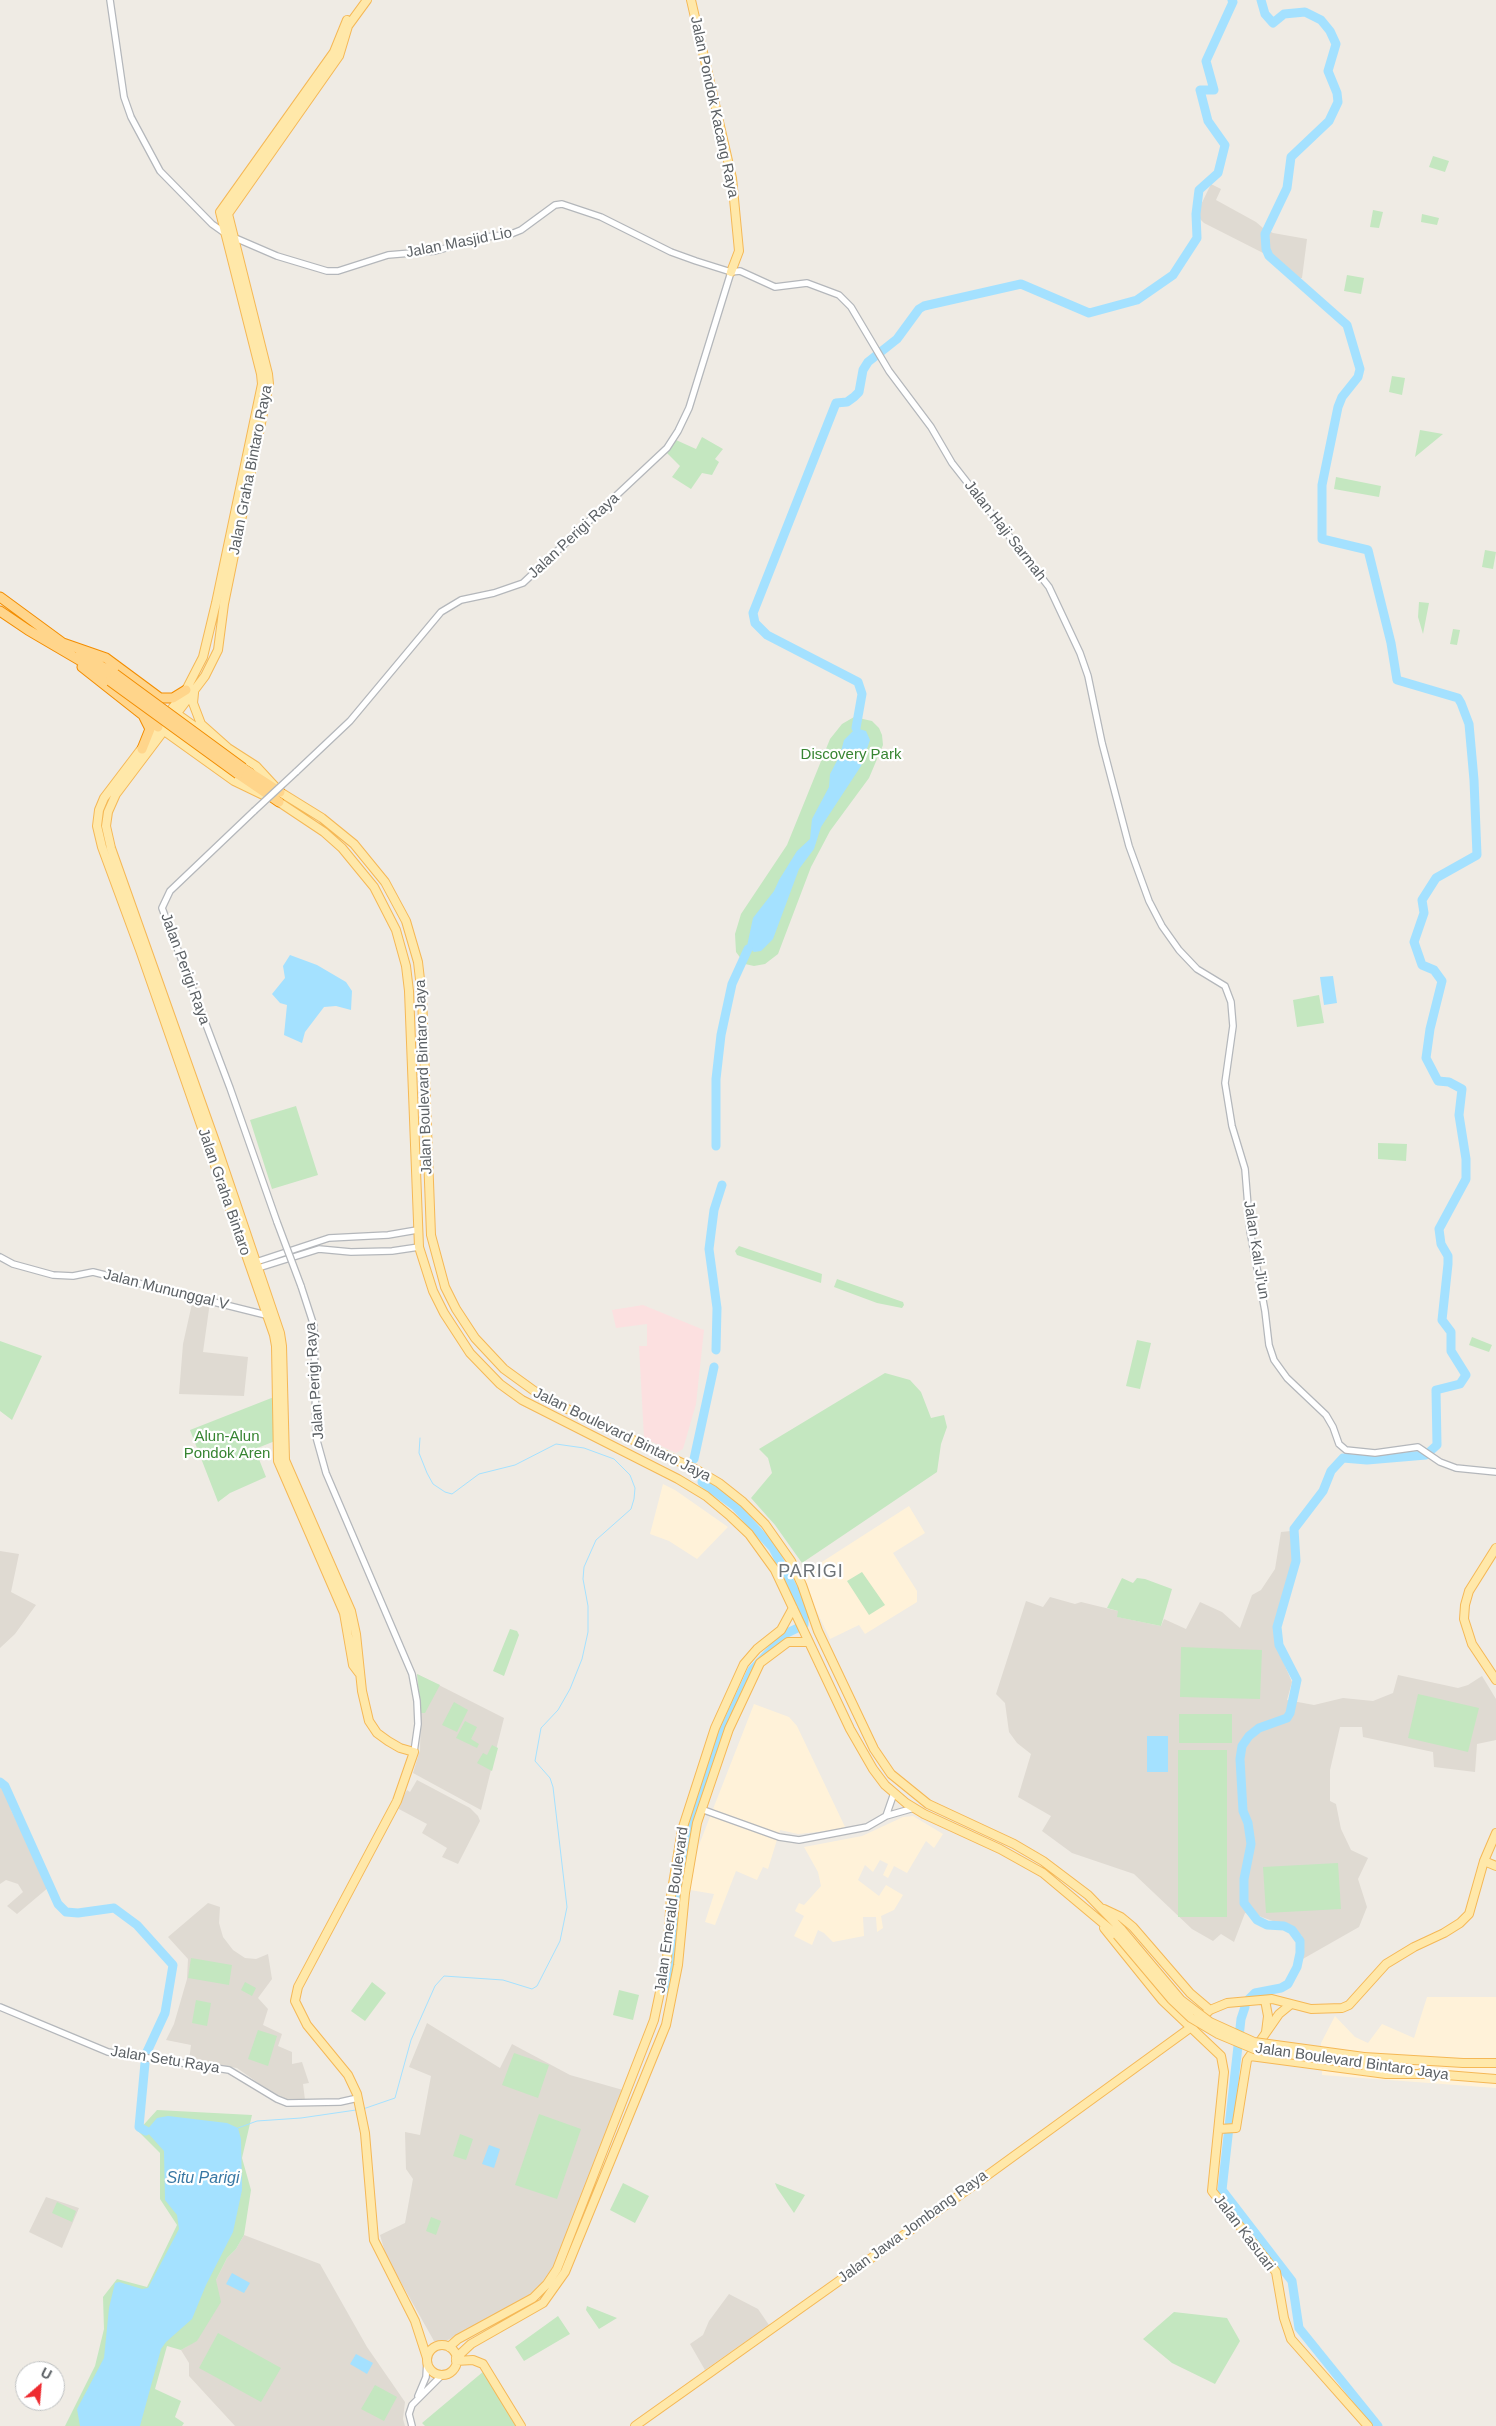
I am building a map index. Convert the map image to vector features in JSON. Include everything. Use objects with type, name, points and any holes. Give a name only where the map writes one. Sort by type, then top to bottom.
[{"type":"highway","points":[[0,597],[161,729]]},
{"type":"highway","points":[[0,611],[113,678],[279,802]]},
{"type":"highway","points":[[58,644],[106,658],[160,698],[173,698],[186,690]]},
{"type":"highway","points":[[142,749],[150,730],[143,715]]},
{"type":"highway","points":[[240,771],[280,792]]},
{"type":"main road","name":"Jalan Graha Bintaro Raya","points":[[260,162],[334,52],[344,24],[361,0]]},
{"type":"main road","name":"Jalan Graha Bintaro Raya","points":[[161,729],[206,676],[218,650],[224,604],[260,410],[261,374],[230,236],[220,212],[340,56],[348,26],[367,0]]},
{"type":"main road","name":"Jalan Pondok Kacang Raya","points":[[691,0],[732,178],[739,251],[731,272]]},
{"type":"main road","name":"Jalan Graha Bintaro Raya","points":[[174,712],[199,667],[207,646],[260,410]]},
{"type":"main road","points":[[197,687],[192,697],[195,713],[202,724],[228,748]]},
{"type":"main road","points":[[174,712],[228,748]]},
{"type":"main road","name":"Jalan Boulevard Bintaro Jaya","points":[[161,729],[234,781],[279,802],[324,832],[358,866],[382,901],[400,943],[409,991],[417,1230],[420,1247],[433,1291],[457,1336],[476,1360],[506,1388],[535,1408],[626,1451],[697,1491],[723,1509],[749,1534],[775,1570],[794,1608],[805,1638],[850,1729],[873,1769],[894,1793],[914,1808],[943,1825],[1015,1857],[1053,1881],[1097,1918],[1119,1932]]},
{"type":"main road","name":"Jalan Graha Bintaro","points":[[161,729],[142,749],[105,806],[97,826],[99,838],[150,966],[271,1316],[276,1346],[278,1461],[307,1523],[344,1613],[353,1665],[359,1673],[370,1724],[382,1737],[400,1748],[414,1752]]},
{"type":"main road","name":"Jalan Graha Bintaro","points":[[105,806],[116,794],[161,729]]},
{"type":"main road","name":"Jalan Boulevard Bintaro Jaya","points":[[228,748],[256,766],[280,792],[340,831],[361,851],[385,882],[406,920],[415,949],[421,979],[430,1224],[433,1248],[445,1287],[462,1320],[491,1357],[515,1378],[557,1405],[705,1475],[744,1502],[774,1536],[798,1576],[818,1631],[861,1723],[880,1759],[906,1788],[947,1815],[1031,1854],[1075,1884],[1100,1907],[1171,1999],[1192,2018],[1218,2034],[1254,2049],[1364,2061],[1496,2063]]},
{"type":"main road","points":[[506,1388],[509,1381],[515,1378]]},
{"type":"main road","points":[[697,1491],[705,1475]]},
{"type":"main road","points":[[1496,1548],[1469,1591],[1464,1605],[1464,1619],[1472,1644],[1496,1680]]},
{"type":"main road","name":"Jalan Emerald Boulevard","points":[[449,2347],[458,2339],[537,2295],[552,2277],[562,2258],[654,2020],[667,1958],[671,1896],[682,1830],[722,1728],[744,1664],[757,1649],[782,1630],[794,1608]]},
{"type":"main road","points":[[782,1630],[788,1641],[805,1638]]},
{"type":"main road","name":"Jalan Emerald Boulevard","points":[[456,2360],[466,2348],[543,2303],[558,2284],[568,2266],[666,2025],[678,1965],[692,1845],[722,1728],[760,1663],[788,1641]]},
{"type":"main road","points":[[842,1714],[850,1716],[855,1710]]},
{"type":"main road","points":[[850,1729],[854,1722],[861,1723]]},
{"type":"main road","name":"Jalan Graha Bintaro","points":[[400,1748],[412,1762]]},
{"type":"main road","points":[[414,1752],[402,1789],[386,1823],[323,1937],[295,1995],[295,2002],[304,2020],[348,2076],[359,2101],[374,2240],[421,2337],[431,2370],[444,2374],[452,2371],[456,2360],[449,2347],[430,2343],[421,2337]]},
{"type":"main road","points":[[1100,1907],[1121,1917],[1133,1927],[1194,1998],[1210,2010],[1227,2003],[1275,1999],[1290,2005],[1311,2009],[1342,2008],[1348,2005],[1386,1964],[1460,1923],[1469,1914],[1484,1861],[1496,1833]]},
{"type":"main road","points":[[1484,1861],[1496,1866]]},
{"type":"main road","name":"Jalan Kasuari","points":[[1097,1918],[1162,2000],[1215,2050],[1222,2061],[1224,2072],[1220,2129],[1212,2191],[1276,2272],[1284,2318],[1292,2339],[1368,2426]]},
{"type":"main road","points":[[1265,2000],[1268,2016],[1266,2034]]},
{"type":"main road","points":[[1220,2129],[1234,2130],[1245,2065],[1282,2010],[1290,2005]]},
{"type":"main road","name":"Jalan Jawa Jombang Raya","points":[[635,2426],[772,2330],[1190,2028],[1210,2010]]},
{"type":"main road","points":[[1250,2056],[1386,2074],[1406,2076],[1424,2074]]},
{"type":"main road","name":"Jalan Boulevard Bintaro Jaya","points":[[1364,2061],[1424,2074],[1496,2079]]},
{"type":"main road","points":[[1459,2063],[1453,2068],[1459,2077]]},
{"type":"main road","points":[[458,2339],[461,2346],[466,2348],[467,2354],[473,2360]]},
{"type":"main road","points":[[427,2360],[432,2349],[439,2345]]},
{"type":"main road","points":[[456,2360],[473,2360],[483,2364],[521,2426]]},
{"type":"street","points":[[110,0],[124,97],[131,117],[160,171],[212,224],[230,236]]},
{"type":"street","name":"Jalan Masjid Lio","points":[[230,236],[297,263],[327,271],[338,271],[388,255],[435,251],[486,237],[511,234],[521,230],[556,205],[562,204],[607,220],[672,252],[731,272]]},
{"type":"street","name":"Jalan Haji Sarmah","points":[[731,272],[740,271],[775,287],[807,283],[839,295],[851,307],[881,357],[931,427],[968,484],[1042,576],[1052,593],[1088,676],[1102,743],[1129,846],[1149,902]]},
{"type":"street","name":"Jalan Perigi Raya","points":[[414,1752],[418,1724],[417,1701],[412,1674],[326,1473],[316,1437],[314,1326],[230,1088],[162,908],[170,891],[350,720],[417,644],[441,612],[461,600],[494,593],[522,583],[667,448],[689,408],[731,272]]},
{"type":"street","name":"Jalan Kali Ji'un","points":[[1149,902],[1162,926],[1179,950],[1197,969],[1225,986],[1231,1002],[1233,1026],[1225,1083],[1232,1126],[1245,1169],[1250,1231],[1265,1311],[1269,1345],[1274,1360],[1287,1378],[1326,1415],[1339,1444],[1346,1450],[1375,1453],[1404,1448],[1421,1448],[1440,1462],[1456,1468],[1496,1472]]},
{"type":"street","points":[[253,1266],[329,1238],[388,1235],[417,1230]]},
{"type":"street","points":[[253,1266],[319,1250],[384,1252],[420,1247]]},
{"type":"street","name":"Jalan Mununggal V","points":[[0,1257],[13,1264],[53,1275],[72,1276],[93,1272],[271,1316]]},
{"type":"street","points":[[886,1816],[894,1793]]},
{"type":"street","points":[[702,1809],[779,1837],[799,1840],[867,1827],[886,1816],[914,1808]]},
{"type":"street","name":"Jalan Setu Raya","points":[[0,2007],[108,2052],[229,2070],[276,2099],[287,2103],[359,2101]]},
{"type":"street","points":[[412,2426],[409,2414],[426,2377],[427,2360]]},
{"type":"street","points":[[416,2400],[444,2374]]},
{"type":"shaded area","points":[[1211,184],[1221,189],[1216,200],[1256,222],[1263,228],[1273,233],[1307,239],[1302,278],[1296,279],[1280,269],[1271,257],[1204,223],[1199,218],[1197,213]]},
{"type":"shaded area","points":[[193,1299],[210,1302],[203,1352],[248,1357],[244,1396],[179,1394],[183,1344]]},
{"type":"shaded area","points":[[643,1305],[704,1330],[696,1404],[683,1449],[676,1453],[644,1438],[639,1346],[647,1346],[647,1324],[616,1328],[612,1310]]},
{"type":"shaded area","points":[[663,1484],[675,1490],[728,1527],[697,1559],[669,1541],[650,1534]]},
{"type":"shaded area","points":[[909,1506],[925,1533],[893,1553],[917,1591],[917,1602],[865,1634],[859,1625],[830,1639],[800,1576]]},
{"type":"shaded area","points":[[1291,1531],[1297,1548],[1273,1629],[1276,1645],[1292,1682],[1287,1700],[1314,1705],[1343,1698],[1373,1701],[1393,1693],[1398,1675],[1458,1688],[1468,1685],[1482,1676],[1496,1699],[1496,1740],[1477,1744],[1475,1772],[1434,1767],[1433,1752],[1363,1737],[1362,1727],[1340,1727],[1330,1770],[1330,1801],[1336,1804],[1341,1829],[1351,1850],[1368,1858],[1358,1879],[1367,1907],[1359,1927],[1301,1960],[1302,1936],[1295,1929],[1245,1913],[1234,1942],[1221,1934],[1213,1941],[1192,1929],[1134,1874],[1072,1853],[1042,1831],[1051,1816],[1018,1797],[1031,1754],[1017,1743],[1009,1732],[1005,1703],[996,1694],[1026,1601],[1043,1607],[1050,1597],[1075,1604],[1081,1602],[1118,1611],[1118,1617],[1161,1626],[1164,1619],[1186,1629],[1200,1602],[1222,1612],[1240,1628],[1252,1595],[1261,1590],[1275,1569],[1281,1532]]},
{"type":"shaded area","points":[[0,1551],[19,1554],[11,1592],[36,1605],[15,1634],[0,1648]]},
{"type":"shaded area","points":[[417,1674],[504,1718],[481,1810],[413,1773],[420,1750],[421,1713]]},
{"type":"shaded area","points":[[754,1704],[789,1717],[797,1726],[846,1829],[798,1834],[780,1830],[768,1869],[763,1867],[757,1880],[736,1871],[715,1925],[705,1922],[714,1894],[690,1890],[699,1845]]},
{"type":"shaded area","points":[[417,1780],[470,1808],[478,1816],[480,1821],[458,1864],[442,1857],[447,1848],[422,1833],[427,1824],[397,1808],[407,1790],[410,1792]]},
{"type":"shaded area","points":[[0,1783],[9,1796],[11,1810],[49,1887],[17,1914],[7,1906],[23,1892],[18,1884],[6,1880],[0,1884]]},
{"type":"shaded area","points":[[913,1816],[943,1834],[934,1848],[926,1841],[907,1873],[894,1866],[888,1878],[883,1875],[888,1864],[880,1860],[873,1872],[865,1865],[858,1880],[879,1896],[886,1885],[903,1895],[894,1910],[881,1916],[883,1928],[877,1932],[876,1917],[863,1917],[864,1936],[833,1942],[818,1930],[812,1945],[794,1936],[804,1916],[795,1911],[799,1903],[804,1905],[821,1886],[818,1872],[804,1847],[862,1836],[903,1817]]},
{"type":"shaded area","points":[[208,1903],[220,1907],[219,1923],[223,1937],[233,1950],[245,1958],[256,1959],[268,1954],[272,1979],[258,1998],[268,2009],[263,2025],[282,2034],[278,2046],[292,2052],[292,2064],[302,2062],[309,2083],[303,2084],[305,2100],[287,2101],[278,2097],[237,2068],[189,2060],[191,2045],[166,2040],[174,2024],[187,1979],[188,1959],[168,1937]]},
{"type":"shaded area","points":[[1427,1997],[1496,1997],[1496,2088],[1322,2075],[1321,2043],[1335,2016],[1355,2037],[1368,2043],[1382,2024],[1414,2038]]},
{"type":"shaded area","points":[[427,2023],[500,2068],[512,2044],[570,2075],[623,2090],[556,2262],[535,2293],[444,2342],[434,2341],[386,2256],[380,2235],[405,2223],[413,2179],[406,2169],[405,2132],[420,2135],[431,2076],[409,2067]]},
{"type":"shaded area","points":[[46,2197],[79,2208],[62,2248],[29,2232]]},
{"type":"shaded area","points":[[244,2235],[320,2264],[367,2347],[405,2402],[403,2419],[405,2426],[235,2426],[189,2376],[189,2363],[181,2350],[197,2340],[216,2280],[227,2258],[236,2249]]},
{"type":"shaded area","points":[[729,2294],[758,2309],[769,2325],[705,2370],[690,2344],[703,2335],[709,2321]]},
{"type":"green space","points":[[1433,156],[1449,161],[1445,172],[1429,167]]},
{"type":"green space","points":[[1373,210],[1383,212],[1379,228],[1370,227]]},
{"type":"green space","points":[[1422,214],[1439,218],[1437,225],[1421,222]]},
{"type":"green space","points":[[1347,275],[1364,278],[1361,294],[1344,291]]},
{"type":"green space","points":[[1392,376],[1405,378],[1402,395],[1389,392]]},
{"type":"green space","points":[[1420,430],[1443,434],[1415,457]]},
{"type":"green space","points":[[702,437],[723,449],[715,459],[719,462],[712,475],[702,473],[691,489],[672,477],[680,466],[666,452],[676,440],[696,449]]},
{"type":"green space","points":[[1336,477],[1381,486],[1379,497],[1334,489]]},
{"type":"green space","points":[[1485,550],[1496,552],[1493,569],[1482,567]]},
{"type":"green space","points":[[1419,602],[1429,603],[1423,634],[1418,617]]},
{"type":"green space","points":[[1453,629],[1460,630],[1457,645],[1450,644]]},
{"type":"green space","name":"Discovery Park","points":[[854,717],[872,721],[879,728],[882,735],[883,745],[869,778],[830,831],[811,867],[778,954],[765,964],[754,966],[745,964],[736,952],[735,934],[741,914],[787,845],[830,739],[842,724]]},
{"type":"green space","points":[[1319,995],[1324,1023],[1297,1027],[1293,1000]]},
{"type":"green space","points":[[296,1106],[318,1175],[272,1189],[250,1120]]},
{"type":"green space","points":[[1378,1143],[1407,1144],[1406,1161],[1378,1159]]},
{"type":"green space","points":[[739,1246],[822,1274],[821,1283],[737,1255],[735,1251]]},
{"type":"green space","points":[[837,1279],[903,1302],[904,1305],[902,1308],[877,1303],[834,1287]]},
{"type":"green space","points":[[1472,1337],[1492,1345],[1489,1352],[1469,1345]]},
{"type":"green space","points":[[1137,1340],[1151,1343],[1140,1389],[1126,1386]]},
{"type":"green space","points":[[0,1341],[42,1356],[12,1420],[0,1411]]},
{"type":"green space","points":[[885,1373],[910,1380],[921,1392],[931,1418],[944,1415],[947,1427],[941,1444],[937,1472],[802,1563],[775,1525],[751,1498],[772,1473],[768,1458],[759,1449]]},
{"type":"green space","name":"Alun-Alun Pondok Aren","points":[[274,1397],[275,1441],[255,1449],[266,1477],[230,1493],[218,1502],[190,1430]]},
{"type":"green space","points":[[862,1572],[885,1605],[869,1615],[847,1581]]},
{"type":"green space","points":[[1122,1578],[1133,1583],[1137,1578],[1145,1579],[1172,1589],[1161,1626],[1117,1617],[1118,1611],[1107,1608]]},
{"type":"green space","points":[[510,1629],[517,1631],[519,1635],[504,1676],[493,1671]]},
{"type":"green space","points":[[1181,1647],[1262,1650],[1260,1699],[1180,1697]]},
{"type":"green space","points":[[417,1674],[440,1685],[425,1713],[421,1713]]},
{"type":"green space","points":[[1418,1694],[1479,1708],[1468,1752],[1408,1738]]},
{"type":"green space","points":[[454,1702],[468,1710],[457,1732],[442,1725]]},
{"type":"green space","points":[[1179,1714],[1232,1714],[1232,1743],[1179,1743]]},
{"type":"green space","points":[[465,1721],[477,1727],[471,1739],[479,1744],[477,1748],[456,1738]]},
{"type":"green space","points":[[492,1745],[498,1748],[492,1771],[477,1763],[483,1753],[487,1755]]},
{"type":"green space","points":[[1178,1750],[1227,1750],[1227,1917],[1178,1917]]},
{"type":"green space","points":[[1338,1863],[1341,1909],[1266,1913],[1263,1867]]},
{"type":"green space","points":[[191,1958],[232,1965],[229,1985],[188,1978]]},
{"type":"green space","points":[[245,1982],[256,1988],[252,1996],[241,1990]]},
{"type":"green space","points":[[372,1982],[386,1993],[365,2021],[351,2011]]},
{"type":"green space","points":[[619,1990],[639,1995],[633,2020],[613,2015]]},
{"type":"green space","points":[[196,2000],[211,2003],[207,2026],[192,2023]]},
{"type":"green space","points":[[258,2030],[277,2036],[268,2066],[248,2059]]},
{"type":"green space","points":[[514,2053],[549,2065],[538,2098],[502,2085]]},
{"type":"green space","name":"Situ Parigi","points":[[157,2110],[252,2115],[242,2158],[251,2190],[244,2235],[236,2249],[227,2258],[216,2280],[221,2302],[197,2341],[181,2350],[167,2346],[155,2389],[181,2401],[175,2417],[184,2423],[182,2426],[65,2426],[95,2366],[104,2329],[103,2297],[117,2279],[147,2287],[177,2225],[160,2199],[160,2153],[138,2131]]},
{"type":"green space","points":[[539,2114],[581,2129],[557,2199],[515,2185]]},
{"type":"green space","points":[[460,2134],[473,2139],[466,2160],[453,2156]]},
{"type":"green space","points":[[623,2183],[649,2196],[635,2223],[610,2210]]},
{"type":"green space","points":[[775,2183],[805,2195],[794,2213],[777,2188]]},
{"type":"green space","points":[[57,2202],[76,2211],[72,2222],[52,2213]]},
{"type":"green space","points":[[431,2217],[441,2221],[436,2235],[426,2231]]},
{"type":"green space","points":[[587,2306],[617,2318],[599,2329],[586,2310]]},
{"type":"green space","points":[[1174,2312],[1227,2318],[1240,2341],[1215,2384],[1172,2363],[1143,2339]]},
{"type":"green space","points":[[558,2316],[570,2334],[524,2361],[515,2347]]},
{"type":"green space","points":[[218,2333],[281,2368],[261,2402],[199,2368]]},
{"type":"green space","points":[[484,2371],[518,2426],[425,2426],[422,2423]]},
{"type":"green space","points":[[375,2385],[397,2397],[384,2421],[361,2409]]},
{"type":"water","points":[[856,728],[866,731],[870,740],[861,766],[821,827],[814,849],[799,869],[773,939],[761,951],[754,952],[747,946],[753,918],[774,891],[797,851],[810,839],[812,819],[829,787],[830,774],[840,755],[844,740]]},
{"type":"water","points":[[290,955],[317,965],[346,982],[352,991],[351,1010],[336,1006],[324,1007],[305,1032],[302,1043],[284,1035],[287,1005],[280,1003],[272,994],[285,978],[283,966]]},
{"type":"water","points":[[1333,976],[1337,1003],[1324,1005],[1320,977]]},
{"type":"water","points":[[1147,1736],[1168,1736],[1168,1772],[1147,1772]]},
{"type":"water","name":"Situ Parigi","points":[[168,2116],[227,2123],[238,2128],[241,2139],[242,2190],[233,2232],[206,2285],[192,2319],[166,2342],[161,2349],[140,2426],[80,2426],[77,2409],[104,2358],[109,2308],[115,2283],[119,2282],[142,2289],[148,2288],[179,2229],[177,2215],[165,2200],[164,2151],[146,2131],[157,2118]]},
{"type":"water","points":[[489,2145],[500,2149],[494,2168],[482,2164]]},
{"type":"water","points":[[232,2273],[250,2283],[244,2293],[226,2284]]},
{"type":"water","points":[[356,2354],[373,2363],[367,2374],[350,2364]]},
{"type":"waterway","points":[[856,728],[862,694],[858,682],[767,635],[755,623],[753,613],[836,403],[847,402],[859,392],[863,370],[868,362],[897,339],[919,309],[924,306],[1021,284],[1089,313],[1137,300],[1173,275],[1197,238],[1196,214],[1199,190],[1218,173],[1225,145],[1208,121],[1200,90],[1214,90],[1206,61],[1233,2],[1232,0]]},
{"type":"waterway","points":[[1249,1999],[1255,1993],[1281,1988],[1288,1984],[1297,1967],[1300,1953],[1300,1941],[1292,1930],[1284,1926],[1267,1925],[1257,1920],[1244,1903],[1244,1879],[1251,1844],[1248,1823],[1243,1811],[1240,1759],[1242,1746],[1249,1736],[1259,1728],[1287,1718],[1290,1713],[1297,1680],[1279,1645],[1277,1627],[1296,1561],[1294,1529],[1323,1491],[1331,1471],[1343,1458],[1367,1460],[1426,1455],[1437,1445],[1436,1390],[1460,1384],[1466,1375],[1451,1351],[1451,1332],[1442,1320],[1448,1256],[1441,1244],[1439,1229],[1466,1179],[1466,1159],[1459,1115],[1462,1089],[1449,1082],[1438,1081],[1426,1058],[1430,1029],[1442,981],[1434,970],[1422,965],[1414,942],[1424,913],[1422,900],[1436,878],[1477,855],[1474,780],[1469,724],[1461,703],[1458,698],[1397,680],[1391,643],[1368,550],[1322,539],[1322,485],[1338,407],[1342,397],[1358,377],[1360,369],[1347,325],[1269,256],[1266,249],[1265,234],[1287,188],[1291,157],[1329,121],[1338,102],[1337,93],[1328,71],[1336,44],[1330,31],[1321,20],[1305,12],[1284,14],[1273,23],[1265,14],[1261,0]]},
{"type":"waterway","points":[[716,1146],[716,1079],[721,1035],[732,984],[748,949]]},
{"type":"waterway","points":[[716,1350],[717,1308],[709,1249],[714,1210],[722,1185]]},
{"type":"waterway","points":[[694,1459],[714,1367]]},
{"type":"waterway","points":[[363,2109],[395,2098],[411,2040],[435,1986],[444,1976],[503,1980],[532,1989],[537,1986],[560,1941],[567,1907],[553,1787],[550,1778],[535,1761],[541,1728],[558,1710],[570,1689],[582,1659],[588,1632],[588,1606],[583,1579],[584,1567],[596,1540],[631,1509],[635,1488],[630,1475],[614,1459],[584,1448],[556,1444],[515,1465],[479,1474],[452,1494],[433,1484],[419,1453],[420,1438]]},
{"type":"waterway","points":[[668,1989],[673,1967],[674,1923],[694,1813],[717,1745],[752,1670],[787,1633],[804,1625],[804,1617],[798,1598],[773,1548],[735,1506],[702,1482]]},
{"type":"waterway","points":[[0,1782],[5,1786],[58,1904],[66,1912],[78,1913],[114,1908],[137,1925],[173,1965],[165,2013],[146,2054]]},
{"type":"waterway","points":[[1245,2007],[1241,2019],[1222,2190],[1292,2281],[1299,2328],[1378,2426]]},
{"type":"waterway","points":[[145,2063],[139,2127],[146,2131]]},
{"type":"waterway","points":[[238,2128],[257,2121],[301,2118],[356,2110]]},
{"type":"district","name":"PARIGI","points":[[811,1572]]}]
